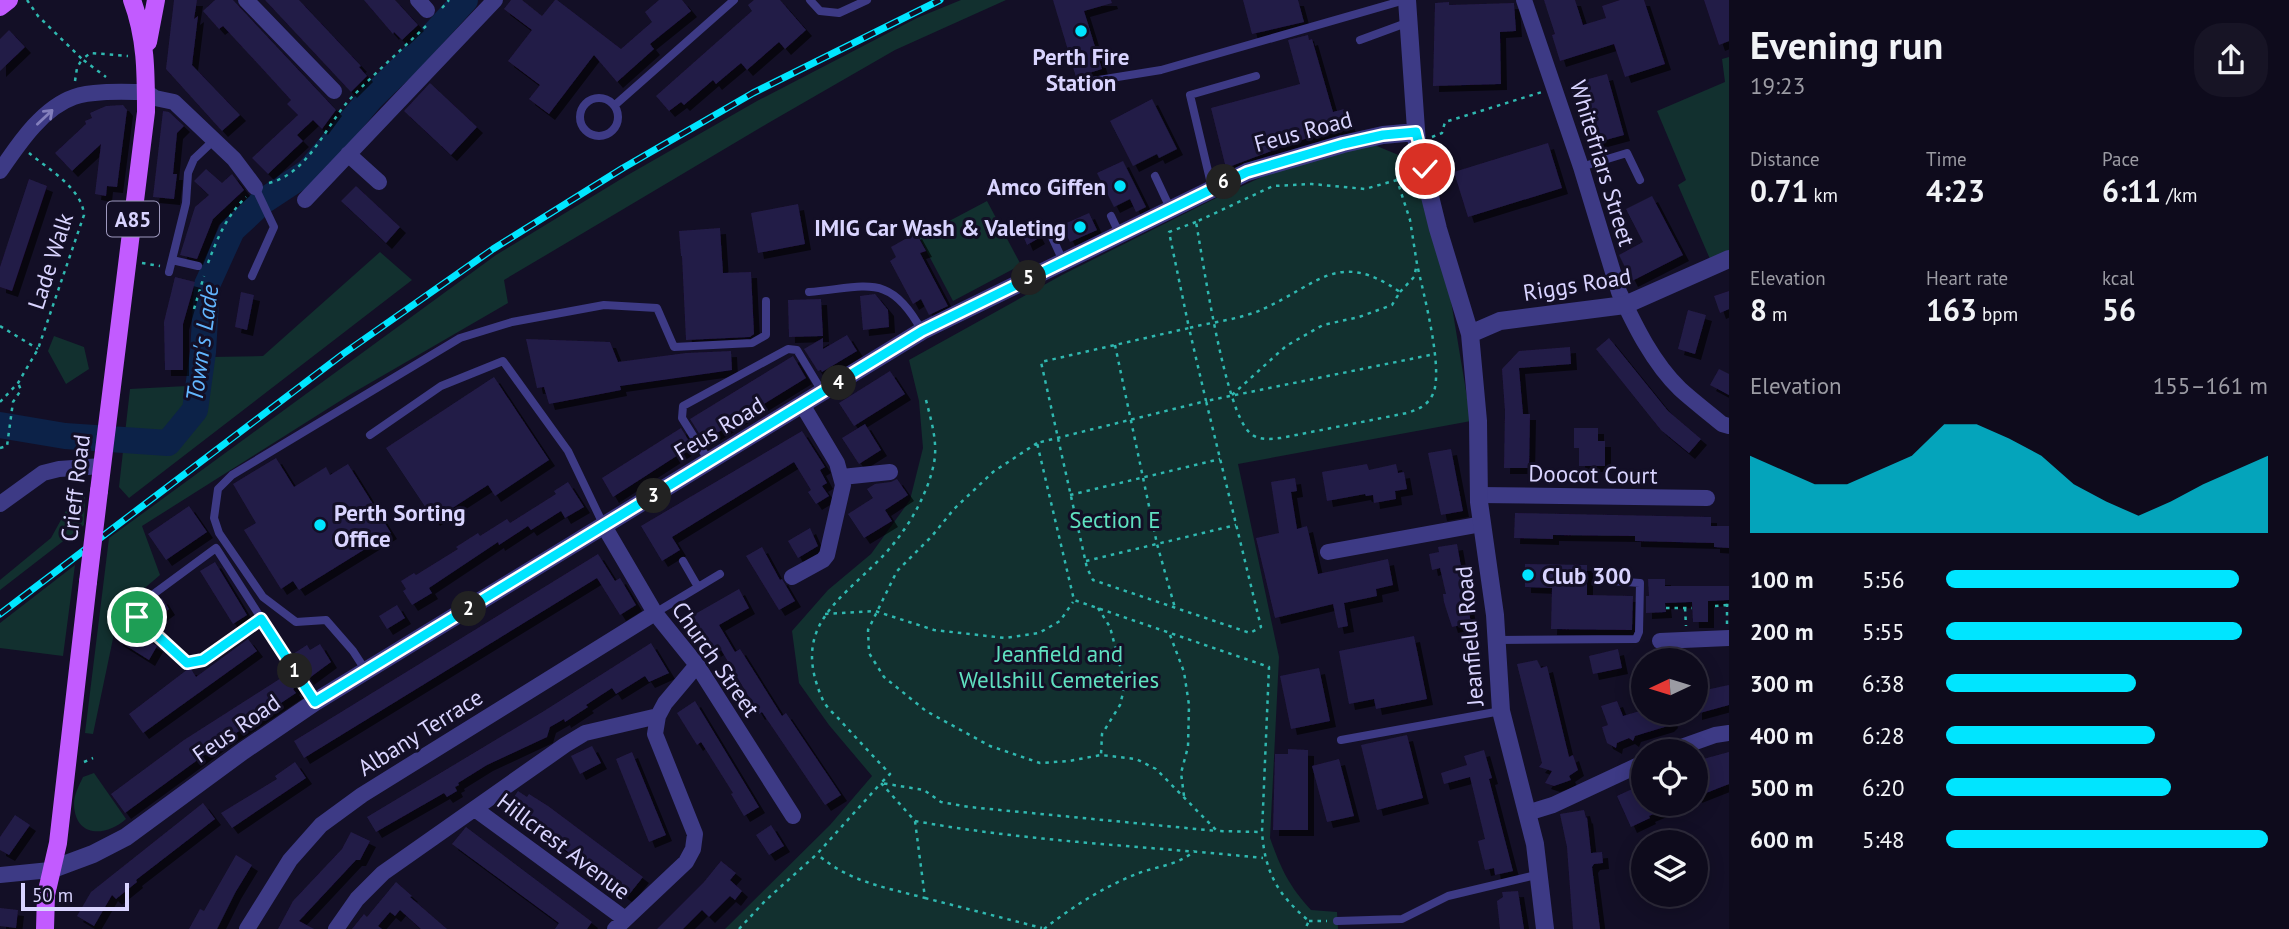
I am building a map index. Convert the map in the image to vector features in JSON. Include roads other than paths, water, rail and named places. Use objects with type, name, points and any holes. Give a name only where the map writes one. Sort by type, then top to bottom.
[{"type":"main road","points":[[0,7],[9,0]]},
{"type":"main road","name":"Crieff Road","points":[[45,929],[46,895],[58,843],[144,133],[146,55],[141,23],[132,0]]},
{"type":"main road","name":"Crieff Road","points":[[146,55],[156,0]]},
{"type":"street","points":[[246,0],[334,91]]},
{"type":"street","points":[[305,200],[495,0]]},
{"type":"street","name":"Jeanfield Road","points":[[1406,0],[1438,229],[1469,334],[1478,421],[1479,495],[1496,640],[1500,711],[1527,813],[1539,874],[1545,929]]},
{"type":"street","name":"Whitefriars Street","points":[[1524,0],[1625,305],[1649,349],[1679,387],[1722,424],[1729,426]]},
{"type":"street","points":[[0,171],[19,144],[49,112],[75,96],[146,92],[155,98],[174,102],[234,159],[257,191]]},
{"type":"street","name":"Feus Road","points":[[50,870],[93,854],[126,837],[315,702],[922,331],[1063,261],[1115,225],[1170,208],[1247,172],[1301,154],[1383,135],[1424,135]]},
{"type":"street","points":[[348,154],[379,182]]},
{"type":"street","name":"Riggs Road","points":[[1469,334],[1500,321],[1625,305],[1729,259]]},
{"type":"street","points":[[792,578],[827,555],[842,494],[842,477],[834,456],[803,406]]},
{"type":"street","points":[[0,503],[43,473],[102,466]]},
{"type":"street","points":[[842,477],[890,472]]},
{"type":"street","name":"Doocot Court","points":[[1479,495],[1707,498]]},
{"type":"street","points":[[1328,552],[1482,524]]},
{"type":"street","name":"Church Street","points":[[604,526],[655,614],[697,665],[793,816]]},
{"type":"street","name":"Albany Terrace","points":[[247,929],[290,860],[321,825],[373,789],[655,614]]},
{"type":"street","points":[[1660,642],[1728,638]]},
{"type":"street","points":[[620,924],[686,862],[693,849],[695,834],[655,734],[658,716],[665,703],[697,665]]},
{"type":"street","points":[[336,929],[357,899],[383,873],[493,794],[585,733],[658,716]]},
{"type":"street","points":[[1704,739],[1729,733]]},
{"type":"street","points":[[1527,813],[1631,768]]},
{"type":"street","name":"Hillcrest Avenue","points":[[475,808],[620,924]]},
{"type":"street","points":[[0,875],[50,870]]},
{"type":"lane","points":[[615,105],[734,0]]},
{"type":"lane","points":[[810,0],[820,11],[839,13],[867,0]]},
{"type":"lane","points":[[1049,88],[1151,72],[1406,0]]},
{"type":"lane","points":[[1360,40],[1409,22]]},
{"type":"lane","points":[[1212,188],[1190,95],[1256,76]]},
{"type":"lane","points":[[599,97],[610,100],[615,105],[619,118],[611,132],[591,135],[582,126],[581,110],[588,101],[599,97]]},
{"type":"lane","points":[[203,266],[170,267],[186,203],[188,173],[194,159],[213,141]]},
{"type":"lane","points":[[1581,167],[1627,153],[1640,180]]},
{"type":"lane","points":[[1155,176],[1170,208]]},
{"type":"lane","points":[[252,276],[274,227],[257,191]]},
{"type":"lane","points":[[1052,237],[1063,261]]},
{"type":"lane","points":[[809,292],[879,287],[898,296],[912,312],[922,331]]},
{"type":"lane","points":[[366,671],[353,651],[326,620],[296,622],[263,597],[219,533],[214,518],[218,489],[232,475],[460,338],[512,322],[604,305],[657,308],[674,347],[752,343],[766,335],[766,301]]},
{"type":"lane","points":[[709,462],[682,418],[683,406],[788,349],[797,350],[823,393]]},
{"type":"lane","points":[[370,435],[441,386],[503,360],[568,451],[604,526]]},
{"type":"lane","points":[[261,619],[203,660],[187,663],[137,617],[140,604],[216,548],[315,702]]},
{"type":"lane","points":[[684,561],[698,587]]},
{"type":"lane","points":[[655,614],[720,574]]},
{"type":"lane","points":[[1496,640],[1636,639],[1639,632],[1640,583],[1612,581]]},
{"type":"lane","points":[[1341,740],[1500,711]]},
{"type":"lane","points":[[1337,921],[1402,919],[1448,896],[1539,874]]},
{"type":"waterway","name":"Town's Lade","points":[[0,425],[65,436],[168,443],[195,410],[203,352],[207,285],[232,230],[262,202],[309,171],[370,99],[465,0]]},
{"type":"railway","points":[[0,614],[343,354],[493,249],[623,168],[753,93],[940,0]]},
{"type":"place","name":"Perth Fire Station","points":[[1081,31]]},
{"type":"place","name":"Amco Giffen","points":[[1120,186]]},
{"type":"place","name":"IMIG Car Wash & Valeting","points":[[1080,227]]},
{"type":"place","name":"Perth Sorting Office","points":[[320,525]]},
{"type":"place","name":"Club 300","points":[[1528,575]]},
{"type":"park label","name":"Section E","points":[[1115,519]]},
{"type":"park label","name":"Jeanfield and Wellshill Cemeteries","points":[[1059,666]]}]
